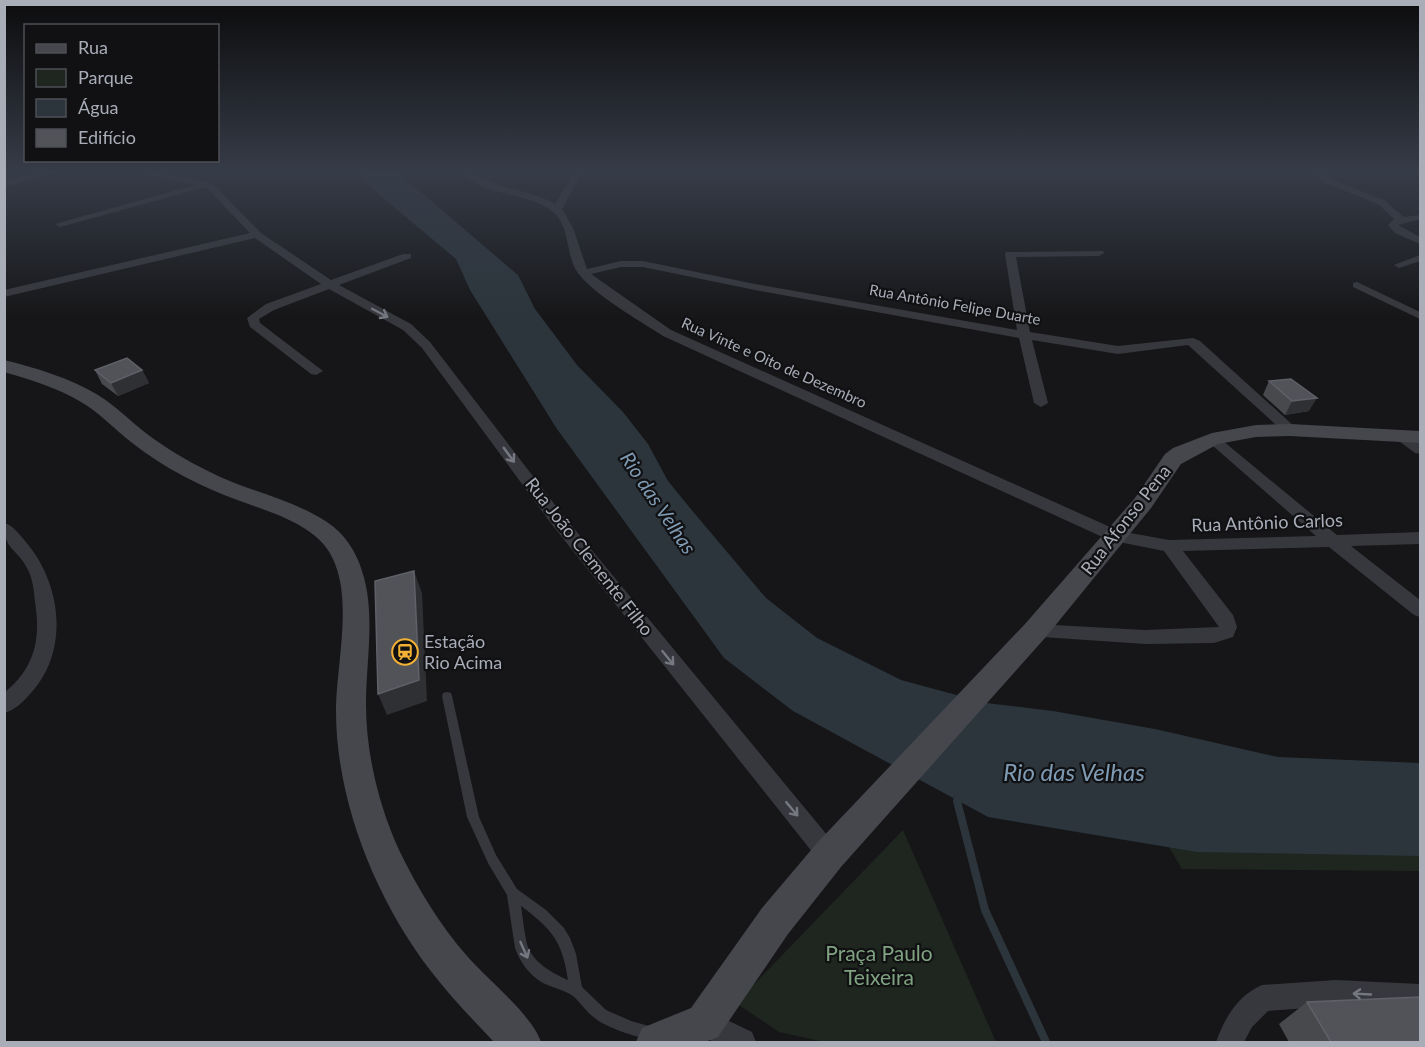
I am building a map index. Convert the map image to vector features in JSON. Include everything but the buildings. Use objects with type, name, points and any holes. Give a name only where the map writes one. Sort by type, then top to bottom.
[{"type":"main road","points":[[4,366],[80,393],[118,420],[146,444],[204,478],[291,513],[328,533],[338,544],[353,574],[355,596],[351,709],[353,753],[367,807],[396,883],[434,944],[521,1042]]},
{"type":"main road","name":"Rua Afonso Pena","points":[[704,1023],[775,921],[830,855],[1035,631],[1143,503],[1173,459],[1189,448],[1212,439],[1256,431],[1290,430],[1411,437]]},
{"type":"main road","points":[[662,1039],[704,1023]]},
{"type":"street","points":[[60,224],[71,221]]},
{"type":"street","name":"Rua João Clemente Filho","points":[[243,221],[257,235],[329,285],[407,327],[426,345],[556,518],[830,855]]},
{"type":"street","points":[[564,221],[572,235],[583,273]]},
{"type":"street","points":[[1398,221],[1395,222],[1395,228],[1420,241]]},
{"type":"street","points":[[4,294],[257,235]]},
{"type":"street","points":[[1041,403],[1024,334],[1010,254],[1099,253]]},
{"type":"street","points":[[316,371],[252,321],[260,311],[407,256]]},
{"type":"street","points":[[1399,265],[1420,258]]},
{"type":"street","name":"Rua Antônio Felipe Duarte","points":[[583,273],[621,264],[643,264],[755,287],[1113,349],[1183,340],[1191,341],[1290,430]]},
{"type":"street","name":"Rua Vinte e Oito de Dezembro","points":[[583,273],[648,322],[667,333],[1115,536]]},
{"type":"street","points":[[1357,285],[1420,316]]},
{"type":"street","points":[[1411,437],[1420,450]]},
{"type":"street","points":[[1212,439],[1332,540],[1420,610]]},
{"type":"street","points":[[4,528],[37,569],[48,620],[47,646],[41,665],[20,693],[4,705]]},
{"type":"street","name":"Rua Antônio Carlos","points":[[1115,536],[1169,546],[1420,538]]},
{"type":"street","points":[[1035,631],[1144,637],[1214,636],[1226,632],[1228,627],[1226,620],[1169,546]]},
{"type":"street","points":[[1230,1042],[1242,1017],[1262,998],[1336,993],[1420,997]]},
{"type":"street","points":[[704,1023],[742,1042]]},
{"type":"lane","points":[[447,696],[473,817],[492,858],[513,893],[521,948],[531,964],[547,978],[576,990],[601,1015],[662,1039]]},
{"type":"lane","points":[[513,893],[550,920],[565,938],[571,956],[576,990]]},
{"type":"green space","points":[[1157,827],[1420,833],[1420,871],[1182,869]]},
{"type":"green space","name":"Praça Paulo Teixeira","points":[[903,830],[996,1042],[824,1042],[779,1032],[736,1003]]},
{"type":"water","name":"Rio das Velhas","points":[[410,221],[454,221],[518,275],[535,309],[577,365],[623,412],[648,444],[668,481],[690,508],[766,598],[817,638],[901,680],[986,703],[1053,711],[1155,729],[1278,757],[1420,763],[1420,856],[1197,852],[988,817],[793,711],[724,658],[557,429],[470,290],[456,259]]},
{"type":"waterway","points":[[961,795],[957,801],[985,910],[1046,1042]]},
{"type":"place","name":"Estação Rio Acima","points":[[405,652]]}]
